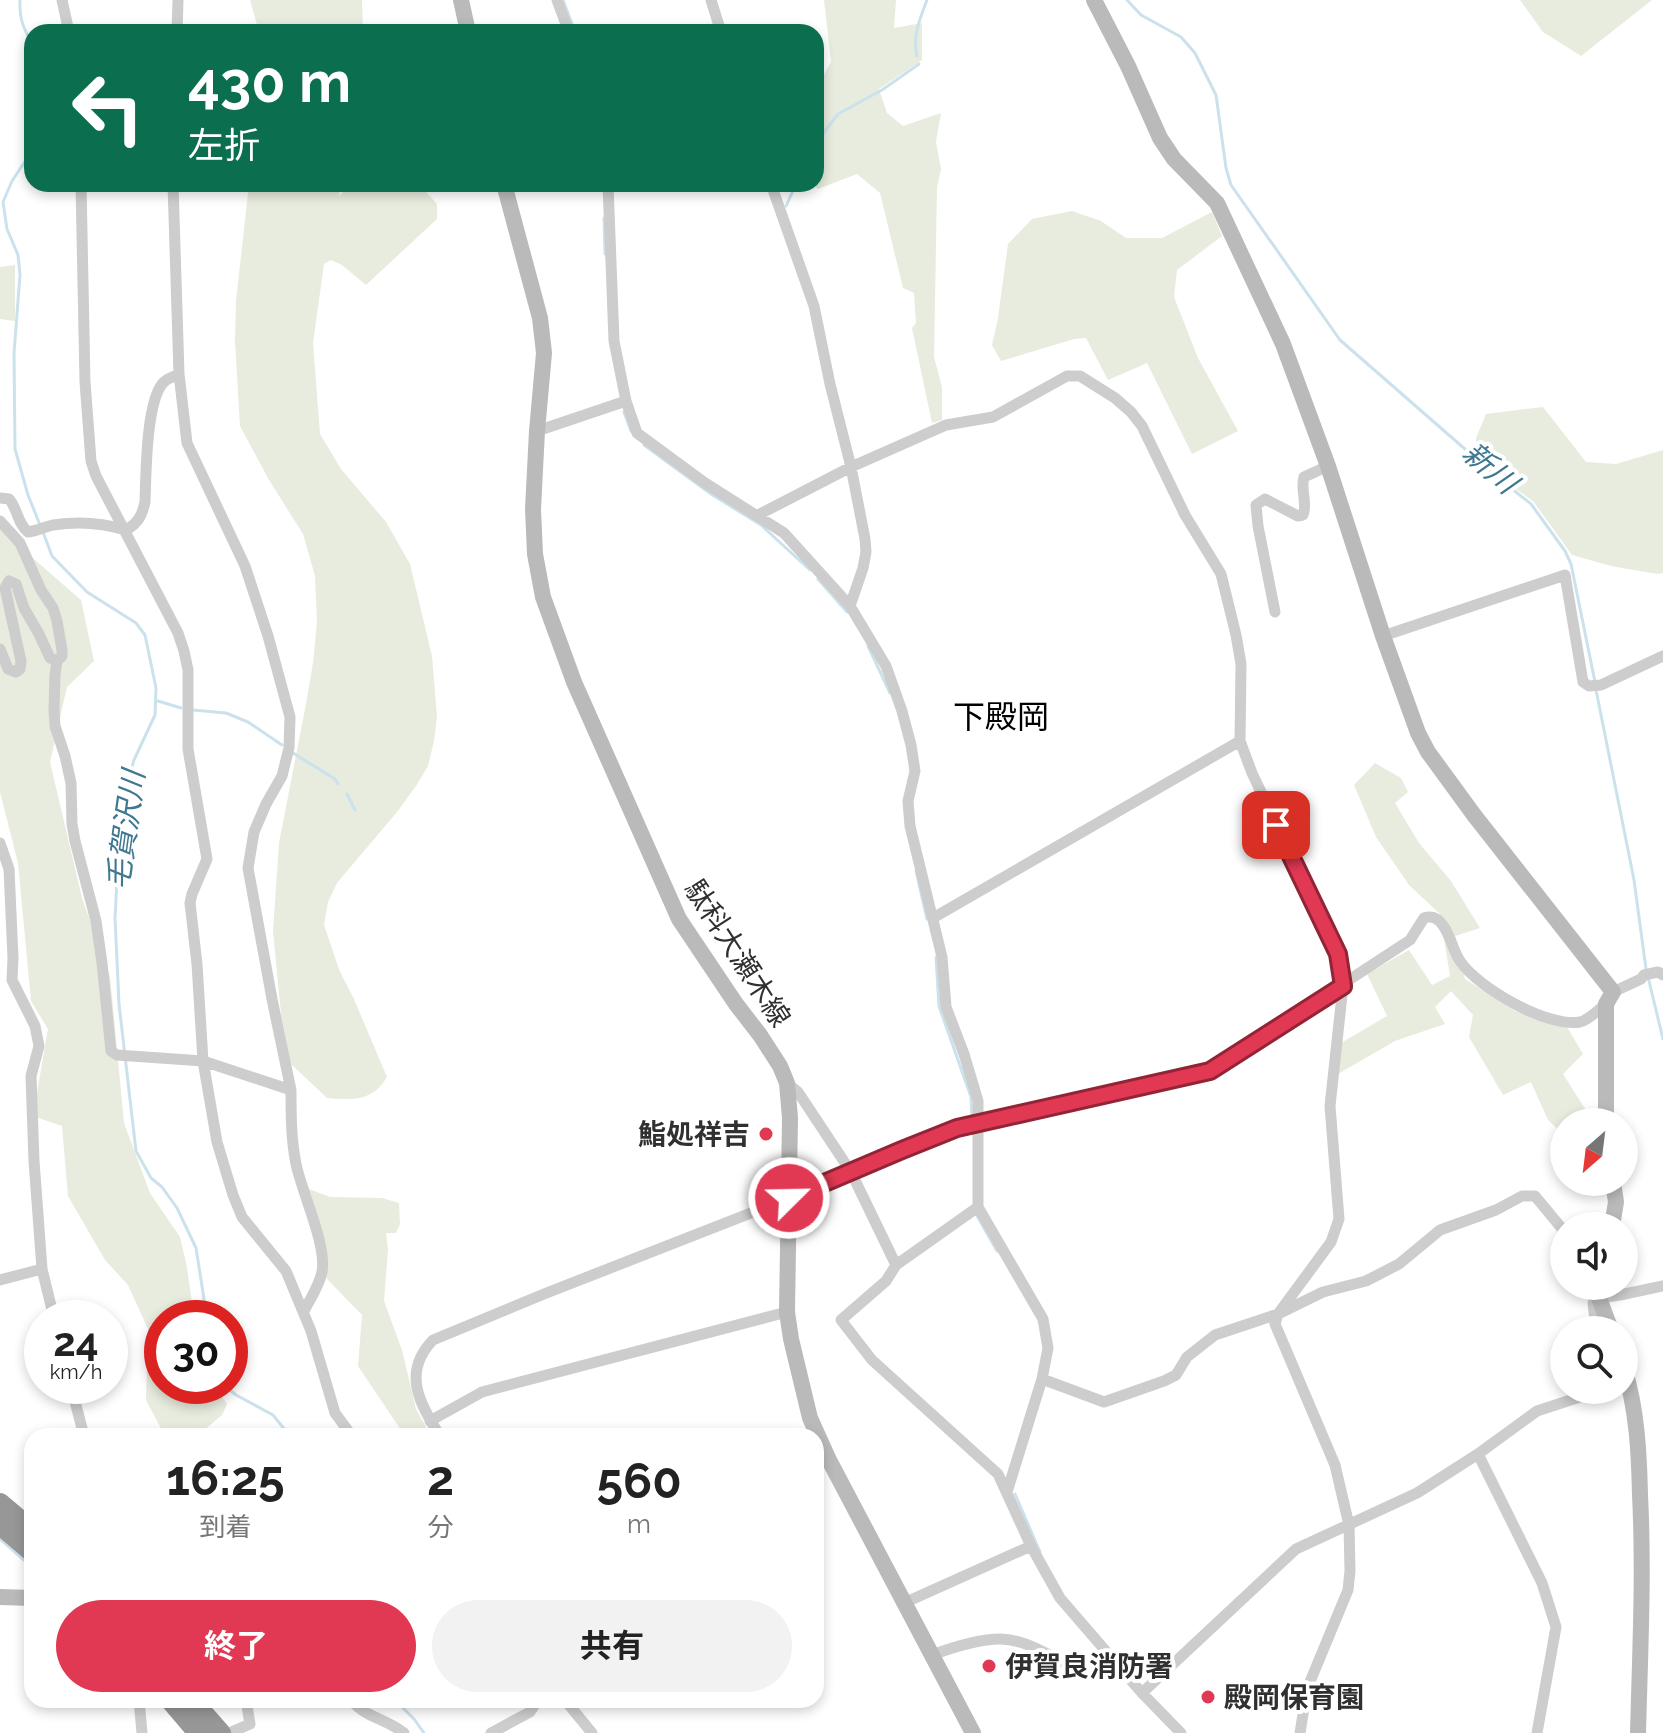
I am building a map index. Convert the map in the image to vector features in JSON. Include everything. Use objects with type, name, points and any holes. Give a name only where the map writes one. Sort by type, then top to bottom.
[{"type":"highway","points":[[0,1503],[24,1523]]},
{"type":"highway","points":[[0,1525],[24,1545]]},
{"type":"highway","points":[[177,1708],[198,1733]]},
{"type":"highway","points":[[199,1708],[221,1733]]},
{"type":"street","points":[[62,0],[67,24]]},
{"type":"street","points":[[177,24],[178,0]]},
{"type":"street","points":[[461,0],[466,24]]},
{"type":"street","points":[[557,0],[566,24]]},
{"type":"street","points":[[711,0],[718,24]]},
{"type":"street","points":[[1094,0],[1160,138],[1174,159],[1217,203],[1283,344],[1328,466],[1418,733],[1428,752],[1610,998],[1606,1108]]},
{"type":"street","points":[[85,192],[85,382],[91,461],[178,633],[188,670],[188,749],[207,859],[190,903],[203,1061],[217,1142],[242,1217],[286,1271],[304,1311],[335,1413],[346,1428]]},
{"type":"street","points":[[173,192],[179,374],[187,443],[245,566],[290,717],[289,748],[282,776],[254,832],[248,868],[291,1090],[295,1159],[322,1250],[322,1270],[304,1311]]},
{"type":"street","name":"駄科大瀬木線","points":[[506,192],[540,318],[544,353],[533,509],[535,554],[543,597],[574,682],[679,919],[760,1035],[787,1083],[790,1118],[787,1312],[815,1428]]},
{"type":"street","points":[[608,192],[614,341],[626,401],[637,433],[705,483],[784,533],[850,606],[886,666],[905,722],[915,771],[908,801],[910,826],[942,957],[946,1007],[978,1101],[975,1209],[1043,1319],[1048,1348],[1042,1379],[1007,1492]]},
{"type":"street","points":[[774,192],[814,306],[851,467],[866,552],[850,606]]},
{"type":"street","points":[[0,498],[9,499],[15,506],[23,528],[28,532],[97,523],[126,530],[136,524],[143,516],[152,408],[164,380],[179,374]]},
{"type":"street","points":[[758,515],[851,467],[946,425],[993,417],[1067,376],[1080,376],[1115,398],[1142,426],[1185,515],[1221,574],[1241,664],[1240,741],[1252,773],[1338,954],[1343,986],[1330,1106],[1339,1219],[1331,1242],[1278,1314],[1275,1324],[1335,1465],[1349,1525],[1348,1590],[1307,1689],[1300,1733]]},
{"type":"street","points":[[537,431],[626,401]]},
{"type":"street","points":[[1275,612],[1256,505],[1265,499],[1298,516],[1303,515],[1301,484],[1304,477],[1328,466]]},
{"type":"street","points":[[0,521],[20,543],[41,590],[53,608],[62,650],[62,656],[57,661],[55,726],[71,783],[75,841],[96,921],[111,1051],[125,1055],[203,1061],[291,1090]]},
{"type":"street","points":[[1383,636],[1565,575],[1583,682],[1595,686],[1663,656]]},
{"type":"street","points":[[0,649],[8,669],[16,672],[20,669],[21,661],[5,588],[12,581],[50,658],[57,661]]},
{"type":"street","points":[[933,918],[1240,741]]},
{"type":"street","points":[[0,843],[9,869],[12,980],[35,1026],[39,1046],[31,1076],[34,1161],[42,1269],[50,1300]]},
{"type":"street","points":[[435,1428],[415,1382],[423,1350],[433,1340],[957,1128],[1210,1071],[1410,940],[1424,918],[1430,916],[1438,919],[1445,927],[1460,961],[1479,982],[1518,1005],[1558,1020],[1580,1022],[1610,998],[1654,974]]},
{"type":"street","points":[[787,1083],[798,1092],[851,1172],[896,1265]]},
{"type":"street","points":[[1042,1379],[1104,1402],[1176,1375],[1187,1357],[1215,1335],[1278,1314],[1323,1292],[1366,1281],[1399,1264],[1440,1230],[1496,1210],[1522,1196],[1535,1196],[1550,1214]]},
{"type":"street","points":[[975,1209],[896,1265],[886,1281],[841,1320],[872,1360],[998,1474],[1031,1546],[1060,1598],[1181,1733]]},
{"type":"street","points":[[0,1280],[42,1269]]},
{"type":"street","points":[[1638,1291],[1663,1286]]},
{"type":"street","points":[[430,1421],[482,1392],[787,1312]]},
{"type":"street","points":[[76,1404],[82,1428]]},
{"type":"street","points":[[1142,1693],[1296,1549],[1417,1493],[1537,1411],[1558,1404]]},
{"type":"street","points":[[1632,1404],[1638,1444],[1642,1534],[1638,1733]]},
{"type":"street","name":"駄科大瀬木線","points":[[824,1449],[973,1733]]},
{"type":"street","points":[[1478,1454],[1542,1583],[1556,1627],[1537,1733]]},
{"type":"street","points":[[904,1603],[1031,1546]]},
{"type":"street","points":[[0,1597],[24,1598]]},
{"type":"street","points":[[932,1655],[1000,1639],[1039,1649],[1084,1671],[1105,1674],[1121,1669]]},
{"type":"street","points":[[140,1708],[142,1733]]},
{"type":"street","points":[[229,1733],[250,1724],[247,1708]]},
{"type":"street","points":[[358,1708],[404,1733]]},
{"type":"street","points":[[491,1733],[533,1708]]},
{"type":"street","points":[[572,1708],[592,1733]]},
{"type":"shaded area","points":[[250,0],[362,0],[363,24],[257,24]]},
{"type":"shaded area","points":[[824,0],[896,0],[894,28],[922,23],[922,60],[879,89],[887,113],[903,126],[941,113],[936,142],[941,169],[937,188],[934,357],[942,387],[942,420],[932,423],[912,328],[916,323],[914,293],[903,288],[880,193],[857,174],[824,187],[824,75],[831,62]]},
{"type":"shaded area","points":[[1520,0],[1652,0],[1581,56],[1543,32]]},
{"type":"shaded area","points":[[248,192],[339,192],[339,196],[343,192],[426,192],[437,204],[437,219],[366,285],[342,265],[331,260],[324,264],[313,343],[320,434],[341,469],[386,522],[410,564],[432,656],[437,717],[428,766],[397,812],[337,883],[328,902],[324,925],[340,972],[387,1077],[375,1091],[361,1098],[327,1098],[291,1064],[281,1014],[273,931],[279,843],[313,663],[317,622],[315,576],[303,534],[240,426],[236,301]]},
{"type":"shaded area","points":[[1072,211],[1101,221],[1126,238],[1162,238],[1212,212],[1222,236],[1177,270],[1174,297],[1198,358],[1238,431],[1192,454],[1147,363],[1108,380],[1086,338],[1001,361],[992,345],[1008,244],[1032,219]]},
{"type":"shaded area","points":[[15,265],[15,321],[0,319],[0,267]]},
{"type":"shaded area","points":[[1543,407],[1586,462],[1616,464],[1663,450],[1663,573],[1611,566],[1572,555],[1533,501],[1476,461],[1476,438],[1486,414]]},
{"type":"shaded area","points":[[0,527],[81,600],[94,661],[67,687],[50,762],[82,898],[110,976],[124,1123],[150,1193],[180,1237],[187,1267],[192,1300],[144,1300],[144,1320],[128,1285],[105,1260],[68,1196],[62,1126],[33,1116],[48,1029],[31,1001],[18,863],[0,792]]},
{"type":"shaded area","points":[[1375,763],[1401,778],[1408,792],[1395,803],[1419,843],[1451,881],[1480,928],[1455,936],[1465,979],[1515,1011],[1567,1027],[1583,1054],[1563,1074],[1585,1108],[1550,1108],[1550,1122],[1531,1082],[1503,1095],[1469,1037],[1473,1015],[1451,991],[1435,1007],[1445,1024],[1395,1041],[1338,1074],[1341,1043],[1387,1016],[1367,974],[1409,950],[1432,985],[1450,976],[1440,914],[1409,885],[1376,837],[1354,785]]},
{"type":"shaded area","points":[[301,1186],[330,1197],[382,1198],[399,1203],[400,1224],[396,1233],[386,1233],[388,1249],[384,1301],[402,1350],[416,1409],[426,1428],[400,1428],[358,1366],[362,1315],[327,1279]]},
{"type":"shaded area","points":[[148,1404],[227,1404],[222,1415],[207,1428],[161,1428]]},
{"type":"waterway","name":"毛賀沢川","points":[[20,0],[24,28]]},
{"type":"waterway","points":[[563,0],[572,24]]},
{"type":"waterway","points":[[917,56],[916,35],[927,0]]},
{"type":"waterway","name":"新川","points":[[1127,0],[1141,15],[1181,37],[1195,53],[1216,95],[1231,185],[1340,340],[1531,504],[1565,551],[1571,564],[1595,682]]},
{"type":"waterway","points":[[824,133],[838,114],[882,90],[919,64]]},
{"type":"waterway","name":"毛賀沢川","points":[[24,163],[3,202],[7,229],[18,255],[20,275],[14,353],[15,449],[40,525]]},
{"type":"waterway","points":[[786,206],[792,192]]},
{"type":"waterway","points":[[604,218],[605,254]]},
{"type":"waterway","points":[[624,412],[631,431]]},
{"type":"waterway","points":[[644,445],[711,494],[761,525],[810,570]]},
{"type":"waterway","name":"毛賀沢川","points":[[43,532],[52,556],[87,592],[136,623],[145,635],[156,688],[155,715],[134,760],[123,799],[115,918],[119,1004],[136,1151],[151,1178],[162,1187],[177,1208],[196,1248],[204,1300]]},
{"type":"waterway","points":[[818,579],[847,612]]},
{"type":"waterway","points":[[868,646],[890,693]]},
{"type":"waterway","name":"新川","points":[[1596,690],[1634,880],[1646,969]]},
{"type":"waterway","points":[[158,701],[181,708]]},
{"type":"waterway","points":[[193,710],[226,713],[248,722],[282,745]]},
{"type":"waterway","points":[[293,753],[335,779],[338,784]]},
{"type":"waterway","points":[[347,794],[355,810]]},
{"type":"waterway","points":[[916,871],[927,919]]},
{"type":"waterway","points":[[936,957],[939,1006],[971,1097],[972,1120]]},
{"type":"waterway","name":"新川","points":[[1648,977],[1663,1039]]},
{"type":"waterway","points":[[975,1212],[997,1251]]},
{"type":"waterway","name":"毛賀沢川","points":[[248,1401],[273,1415],[284,1428]]},
{"type":"waterway","points":[[1015,1494],[1040,1552]]},
{"type":"waterway","points":[[0,1539],[24,1560]]},
{"type":"waterway","name":"毛賀沢川","points":[[403,1708],[424,1733]]},
{"type":"place","name":"鮨処祥吉","points":[[766,1134]]},
{"type":"place","name":"伊賀良消防署","points":[[989,1666]]},
{"type":"place","name":"殿岡保育園","points":[[1208,1697]]},
{"type":"district","name":"下殿岡","points":[[1001,717]]},
{"type":"route","points":[[789,1198],[957,1128],[1210,1071],[1343,986],[1338,954],[1276,825]]}]
